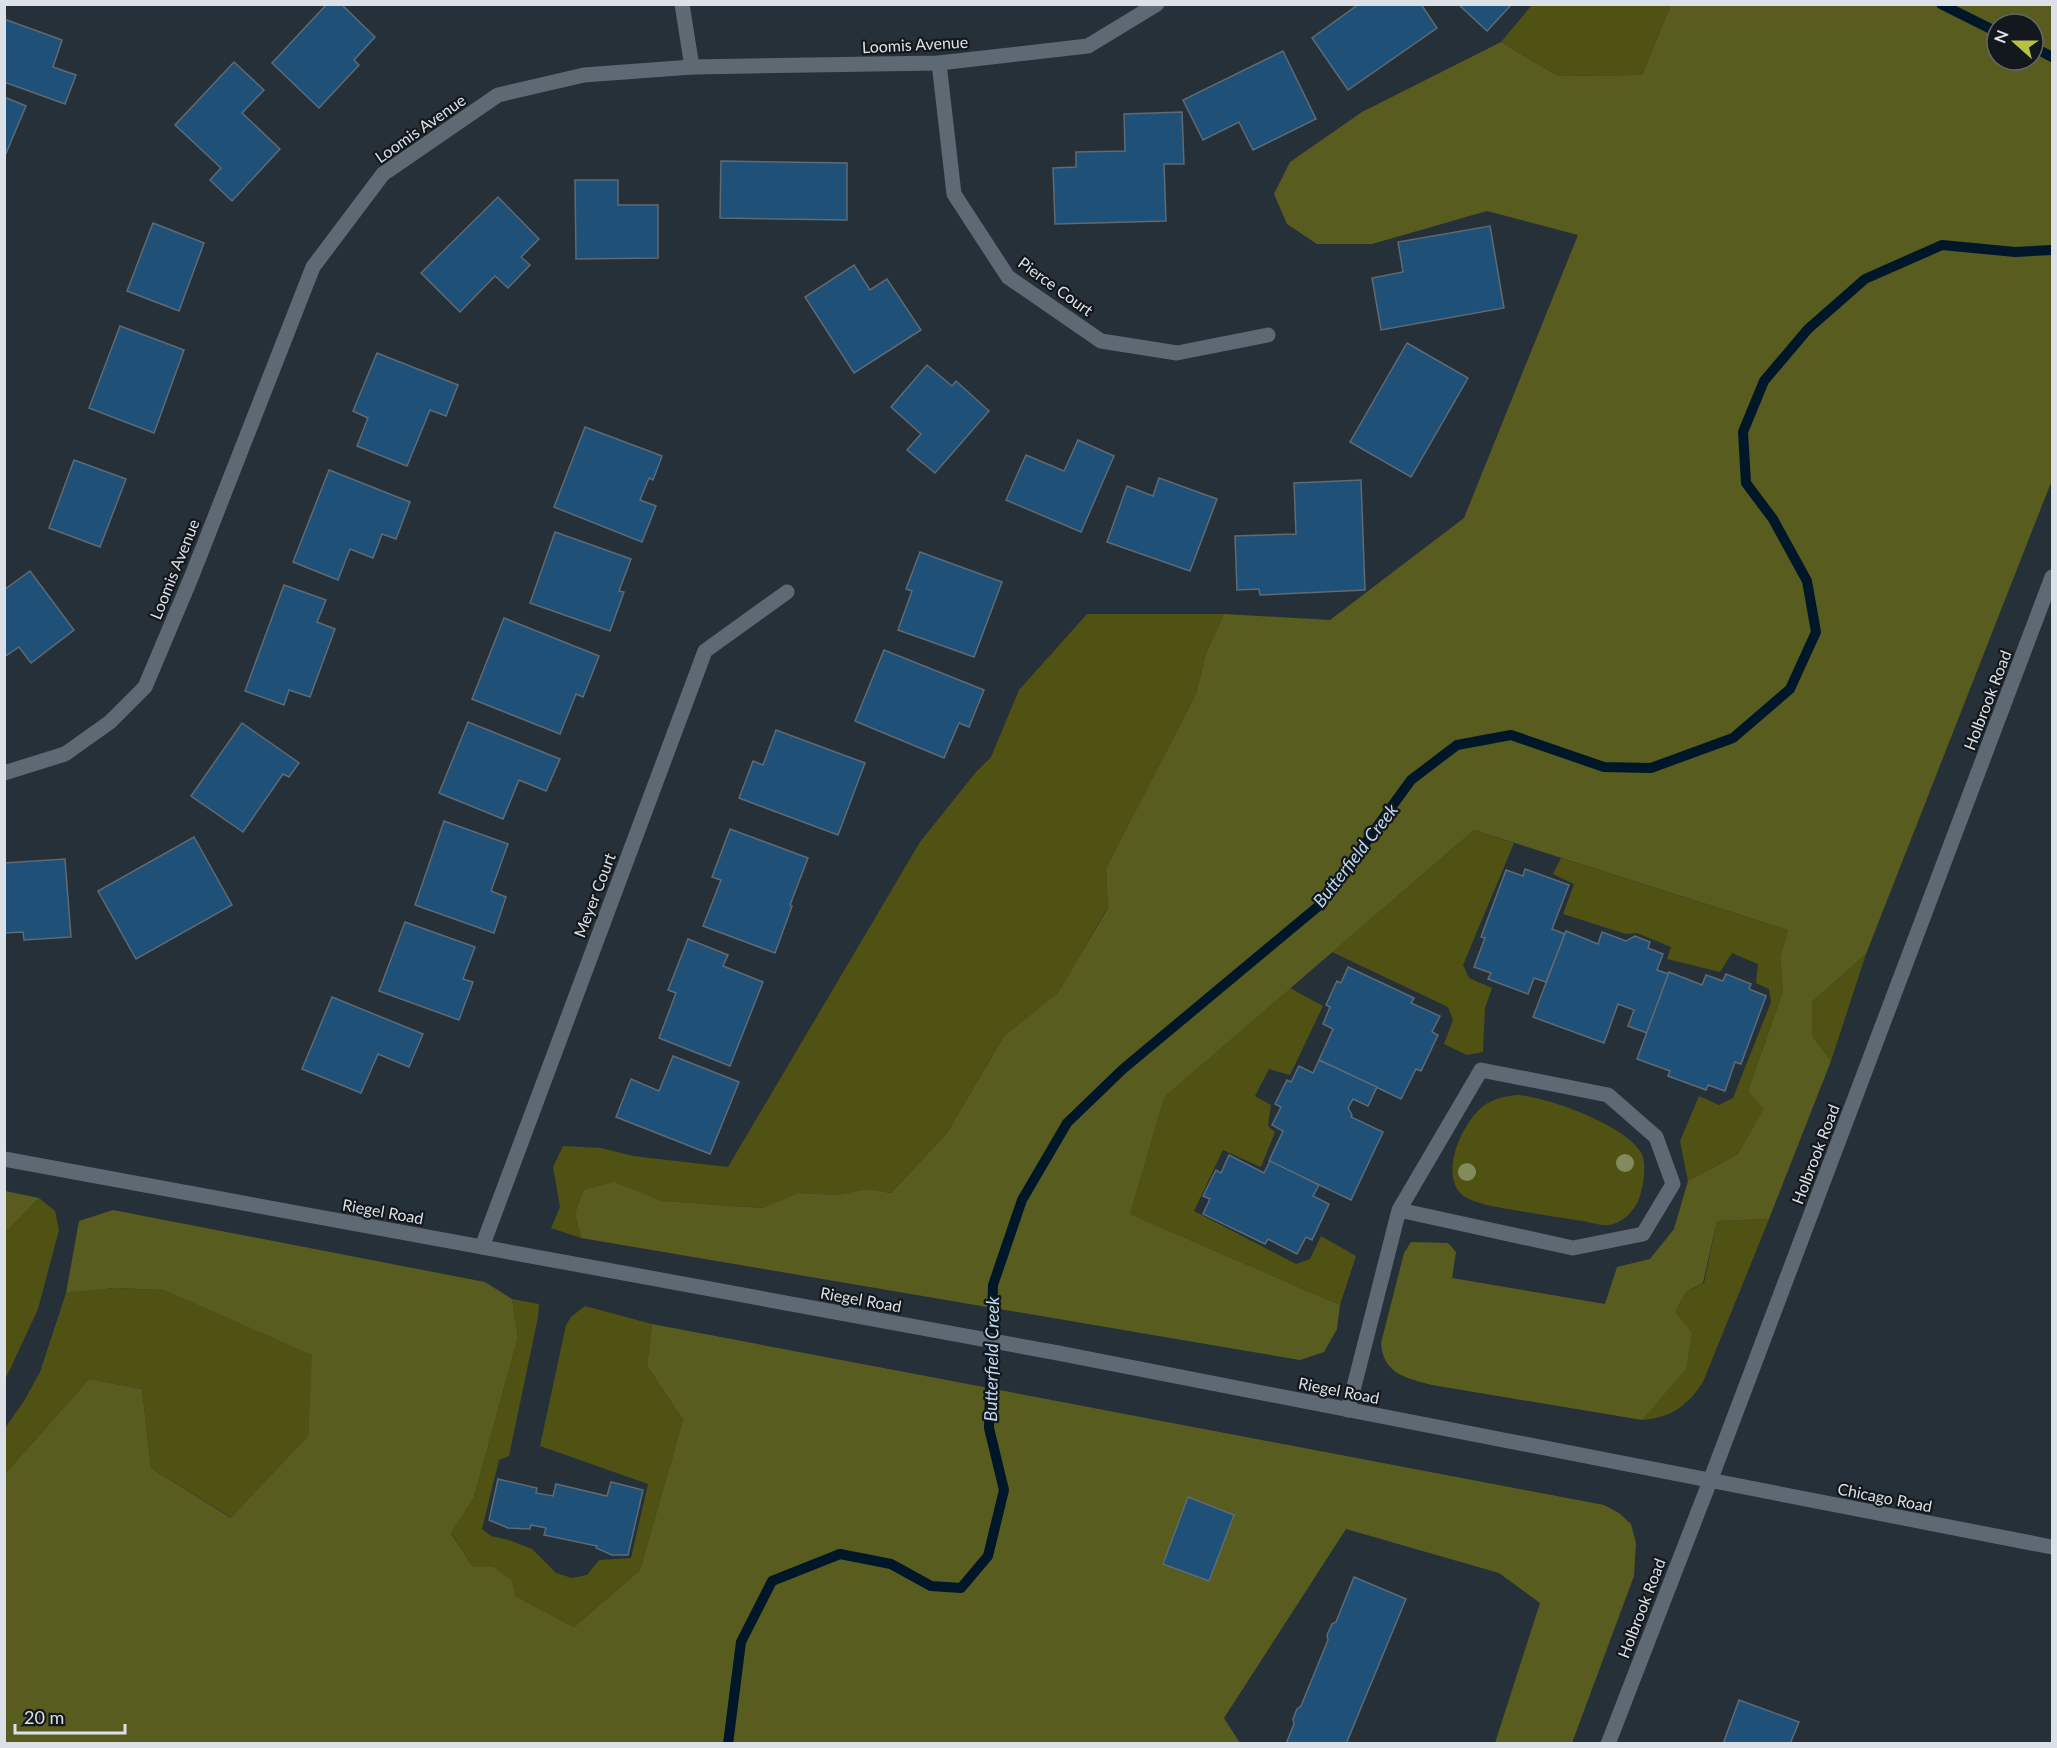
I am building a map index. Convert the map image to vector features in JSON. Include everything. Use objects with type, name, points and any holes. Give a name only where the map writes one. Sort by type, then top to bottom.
[{"type":"street","points":[[682,4],[692,67]]},
{"type":"street","name":"Loomis Avenue","points":[[4,773],[65,754],[110,723],[145,687],[191,578],[313,267],[383,174],[498,95],[584,75],[692,67],[939,63],[1088,46],[1157,4]]},
{"type":"street","name":"Pierce Court","points":[[939,63],[954,194],[1008,277],[1101,341],[1177,352],[1268,335]]},
{"type":"street","name":"Holbrook Road","points":[[1608,1743],[1710,1482],[2052,576]]},
{"type":"street","name":"Meyer Court","points":[[482,1247],[705,651],[787,592]]},
{"type":"street","points":[[1348,1410],[1399,1210],[1481,1070],[1608,1095],[1656,1137],[1673,1184],[1643,1234],[1573,1248],[1399,1210]]},
{"type":"street","name":"Riegel Road","points":[[4,1160],[1058,1353],[1710,1482]]},
{"type":"street","name":"Chicago Road","points":[[1710,1482],[2052,1547]]},
{"type":"shaded area","points":[[1532,5],[1671,5],[1642,75],[1558,76],[1501,42]]},
{"type":"shaded area","points":[[1671,5],[2052,5],[2052,480],[1866,954],[1812,1002],[1812,1036],[1831,1061],[1769,1219],[1717,1221],[1703,1283],[1687,1291],[1675,1312],[1692,1333],[1686,1369],[1642,1420],[1432,1385],[1405,1377],[1386,1362],[1381,1343],[1404,1253],[1411,1242],[1448,1243],[1456,1252],[1452,1278],[1605,1304],[1617,1267],[1650,1259],[1674,1229],[1688,1181],[1738,1154],[1764,1109],[1748,1091],[1783,991],[1780,957],[1788,930],[1474,830],[1164,1097],[1130,1214],[1340,1305],[1337,1329],[1324,1352],[1300,1360],[581,1238],[575,1214],[584,1190],[614,1182],[663,1201],[763,1208],[798,1193],[836,1195],[867,1189],[891,1193],[947,1133],[1004,1036],[1058,993],[1108,908],[1106,868],[1196,694],[1206,653],[1224,614],[1330,620],[1464,518],[1578,235],[1487,211],[1372,244],[1317,244],[1287,224],[1274,194],[1290,162],[1362,112],[1501,42],[1558,76],[1642,75]]},
{"type":"shaded area","points":[[1087,614],[1224,614],[1206,653],[1196,694],[1106,868],[1108,907],[1058,994],[1004,1036],[947,1133],[891,1193],[867,1189],[836,1195],[798,1193],[764,1208],[663,1201],[614,1183],[575,1214],[581,1238],[551,1228],[560,1207],[553,1167],[563,1146],[601,1148],[633,1156],[728,1167],[920,842],[976,772],[991,757],[1019,690]]},
{"type":"shaded area","points":[[1474,830],[1514,843],[1463,965],[1469,978],[1492,988],[1485,1008],[1483,1052],[1467,1055],[1444,1044],[1453,1020],[1448,1007],[1332,952]]},
{"type":"shaded area","points":[[1561,858],[1788,930],[1780,957],[1783,991],[1748,1091],[1765,1109],[1738,1154],[1688,1181],[1680,1141],[1699,1096],[1719,1105],[1733,1098],[1771,1002],[1769,989],[1756,983],[1758,964],[1732,953],[1720,972],[1667,959],[1671,947],[1637,933],[1626,934],[1563,914],[1574,884],[1553,874]]},
{"type":"shaded area","points":[[1866,954],[1831,1061],[1812,1036],[1812,1002]]},
{"type":"shaded area","points":[[1290,988],[1323,1006],[1290,1075],[1269,1069],[1255,1096],[1271,1105],[1268,1126],[1275,1132],[1261,1167],[1223,1150],[1194,1211],[1296,1264],[1310,1259],[1321,1236],[1356,1256],[1340,1305],[1130,1214],[1163,1097]]},
{"type":"shaded area","points":[[1516,1095],[1546,1101],[1585,1114],[1621,1133],[1634,1143],[1642,1154],[1644,1176],[1639,1199],[1627,1216],[1614,1224],[1603,1225],[1486,1205],[1461,1194],[1455,1185],[1453,1161],[1467,1125],[1486,1104]]},
{"type":"shaded area","points":[[4,1191],[39,1198],[5,1233]]},
{"type":"shaded area","points":[[39,1198],[55,1211],[59,1230],[38,1309],[5,1380],[5,1233]]},
{"type":"shaded area","points":[[113,1210],[485,1282],[512,1299],[518,1337],[474,1497],[451,1533],[473,1567],[493,1567],[512,1581],[515,1596],[574,1627],[640,1570],[683,1420],[647,1366],[652,1324],[1604,1505],[1619,1513],[1631,1524],[1636,1543],[1634,1576],[1572,1743],[1495,1743],[1540,1603],[1499,1573],[1346,1529],[1224,1718],[1240,1743],[5,1744],[5,1474],[89,1379],[142,1389],[151,1468],[231,1518],[308,1436],[312,1355],[163,1290],[116,1288],[66,1293],[79,1221]]},
{"type":"shaded area","points":[[1769,1219],[1703,1382],[1691,1398],[1677,1409],[1661,1417],[1642,1420],[1657,1401],[1675,1312],[1687,1291],[1704,1283],[1717,1221]]},
{"type":"shaded area","points":[[116,1288],[163,1290],[313,1355],[308,1436],[232,1518],[151,1468],[142,1389],[89,1379],[5,1474],[5,1428],[24,1401],[40,1372],[66,1293]]},
{"type":"shaded area","points":[[512,1299],[539,1304],[538,1317],[509,1456],[499,1460],[482,1529],[491,1536],[532,1549],[556,1573],[572,1578],[587,1575],[599,1560],[631,1558],[648,1484],[540,1446],[566,1325],[571,1317],[585,1306],[652,1324],[647,1366],[683,1420],[640,1570],[574,1627],[515,1596],[473,1567],[451,1532],[474,1497],[518,1337]]},
{"type":"building","points":[[327,4],[341,4],[375,37],[354,60],[359,65],[319,108],[272,63]]},
{"type":"building","points":[[1359,4],[1421,4],[1437,28],[1348,90],[1312,38]]},
{"type":"building","points":[[1458,4],[1512,4],[1487,31]]},
{"type":"building","points":[[4,19],[62,40],[53,67],[76,75],[65,104],[4,82]]},
{"type":"building","points":[[1283,51],[1316,119],[1253,150],[1239,122],[1203,140],[1183,100]]},
{"type":"building","points":[[234,62],[264,90],[242,113],[280,149],[232,201],[210,180],[221,168],[175,125]]},
{"type":"building","points":[[4,97],[26,106],[4,158]]},
{"type":"building","points":[[1182,112],[1184,164],[1164,164],[1166,221],[1055,224],[1053,168],[1076,167],[1076,152],[1125,151],[1124,114]]},
{"type":"building","points":[[721,161],[847,163],[847,220],[720,218]]},
{"type":"building","points":[[575,180],[618,180],[618,205],[658,205],[658,258],[576,259]]},
{"type":"building","points":[[498,197],[539,239],[521,257],[530,265],[508,288],[495,276],[460,312],[421,273]]},
{"type":"building","points":[[153,223],[204,243],[179,311],[127,291]]},
{"type":"building","points":[[1490,226],[1504,308],[1381,330],[1372,278],[1403,272],[1398,242]]},
{"type":"building","points":[[854,265],[870,290],[887,279],[921,330],[854,373],[805,297]]},
{"type":"building","points":[[120,326],[184,350],[154,433],[89,408]]},
{"type":"building","points":[[1407,343],[1468,378],[1411,477],[1350,442]]},
{"type":"building","points":[[377,353],[458,385],[446,416],[430,410],[407,466],[357,446],[368,418],[353,411]]},
{"type":"building","points":[[927,365],[952,386],[956,381],[989,411],[935,473],[907,450],[921,434],[891,407]]},
{"type":"building","points":[[585,427],[662,456],[653,480],[649,478],[640,500],[656,506],[642,542],[554,507]]},
{"type":"building","points":[[1078,440],[1114,456],[1081,532],[1006,500],[1026,455],[1064,471]]},
{"type":"building","points":[[74,460],[126,479],[100,547],[49,528]]},
{"type":"building","points":[[329,470],[410,502],[396,539],[382,534],[373,558],[350,549],[338,580],[293,562]]},
{"type":"building","points":[[1159,478],[1217,499],[1190,571],[1107,542],[1127,486],[1153,496]]},
{"type":"building","points":[[1361,480],[1365,590],[1260,595],[1259,589],[1237,590],[1235,536],[1296,534],[1294,483]]},
{"type":"building","points":[[555,532],[631,559],[619,591],[624,592],[610,631],[530,603]]},
{"type":"building","points":[[920,552],[1002,582],[974,657],[898,630],[912,591],[906,589]]},
{"type":"building","points":[[30,571],[74,630],[31,663],[19,647],[4,657],[4,590]]},
{"type":"building","points":[[284,585],[326,600],[317,622],[335,629],[310,697],[289,690],[284,705],[245,691]]},
{"type":"building","points":[[504,618],[599,656],[583,697],[576,694],[560,734],[472,699]]},
{"type":"building","points":[[884,650],[984,690],[969,727],[959,723],[944,758],[855,721]]},
{"type":"building","points":[[468,722],[560,759],[546,791],[519,780],[503,819],[439,793]]},
{"type":"building","points":[[242,723],[299,763],[289,777],[283,774],[243,832],[191,796]]},
{"type":"building","points":[[776,730],[865,763],[838,835],[739,798],[753,761],[763,765]]},
{"type":"building","points":[[444,821],[508,844],[491,891],[506,897],[494,933],[415,905]]},
{"type":"building","points":[[730,829],[808,858],[775,953],[703,926],[721,880],[712,877]]},
{"type":"building","points":[[194,837],[232,905],[136,959],[98,891]]},
{"type":"building","points":[[65,859],[71,937],[24,940],[23,932],[4,933],[4,863]]},
{"type":"building","points":[[1525,869],[1569,885],[1552,929],[1565,934],[1546,982],[1534,978],[1528,994],[1488,979],[1491,973],[1474,967],[1485,938],[1481,937],[1506,870],[1523,876]]},
{"type":"building","points":[[405,922],[475,947],[463,979],[473,982],[459,1020],[379,991]]},
{"type":"building","points":[[1566,931],[1598,944],[1602,932],[1626,941],[1635,936],[1650,942],[1648,948],[1663,954],[1657,970],[1669,974],[1647,1033],[1628,1026],[1634,1010],[1618,1004],[1604,1043],[1533,1017]]},
{"type":"building","points":[[688,939],[728,955],[723,966],[763,982],[730,1066],[659,1038],[676,993],[668,990]]},
{"type":"building","points":[[1348,967],[1414,998],[1411,1003],[1440,1016],[1432,1032],[1438,1035],[1421,1071],[1416,1069],[1401,1099],[1319,1060],[1333,1029],[1323,1024],[1330,1007],[1326,1005],[1337,981],[1341,983]]},
{"type":"building","points":[[1669,972],[1702,985],[1706,975],[1723,981],[1726,974],[1751,984],[1749,989],[1766,996],[1741,1064],[1735,1062],[1725,1091],[1708,1085],[1706,1090],[1668,1076],[1670,1071],[1637,1059]]},
{"type":"building","points":[[332,997],[423,1034],[409,1067],[378,1054],[361,1093],[302,1069]]},
{"type":"building","points":[[673,1056],[739,1082],[710,1154],[616,1117],[631,1079],[659,1091]]},
{"type":"building","points":[[1319,1060],[1377,1087],[1368,1106],[1353,1099],[1348,1108],[1351,1117],[1383,1132],[1351,1200],[1269,1161],[1283,1131],[1272,1125],[1281,1107],[1275,1104],[1287,1080],[1291,1082],[1299,1066],[1313,1073]]},
{"type":"building","points":[[1229,1155],[1264,1173],[1270,1161],[1319,1185],[1313,1196],[1329,1204],[1312,1240],[1306,1237],[1297,1254],[1268,1239],[1265,1244],[1203,1214],[1210,1199],[1203,1196],[1216,1170],[1221,1173]]},
{"type":"building","points":[[498,1479],[537,1488],[536,1493],[553,1496],[556,1484],[607,1496],[611,1482],[643,1490],[628,1555],[612,1555],[596,1548],[597,1546],[544,1535],[546,1528],[531,1525],[530,1529],[508,1528],[489,1520]]},
{"type":"building","points":[[1188,1497],[1234,1515],[1209,1581],[1163,1564]]},
{"type":"building","points":[[1354,1577],[1406,1599],[1346,1744],[1286,1744],[1297,1709],[1301,1706],[1328,1640],[1327,1635],[1332,1624],[1336,1622]]},
{"type":"building","points":[[1739,1700],[1799,1722],[1790,1744],[1723,1744]]},
{"type":"waterway","name":"Butterfield Creek","points":[[1941,4],[1985,26]]},
{"type":"waterway","name":"Butterfield Creek","points":[[2045,53],[2052,57]]},
{"type":"waterway","name":"Butterfield Creek","points":[[728,1744],[741,1642],[772,1581],[840,1554],[891,1564],[931,1586],[961,1588],[988,1556],[1004,1490],[989,1428],[993,1285],[1022,1200],[1067,1123],[1123,1069],[1321,904],[1411,780],[1457,745],[1511,735],[1604,767],[1651,768],[1733,738],[1790,689],[1816,632],[1807,581],[1773,519],[1746,483],[1743,432],[1764,381],[1808,329],[1865,279],[1942,245],[2015,252],[2052,250]]}]
